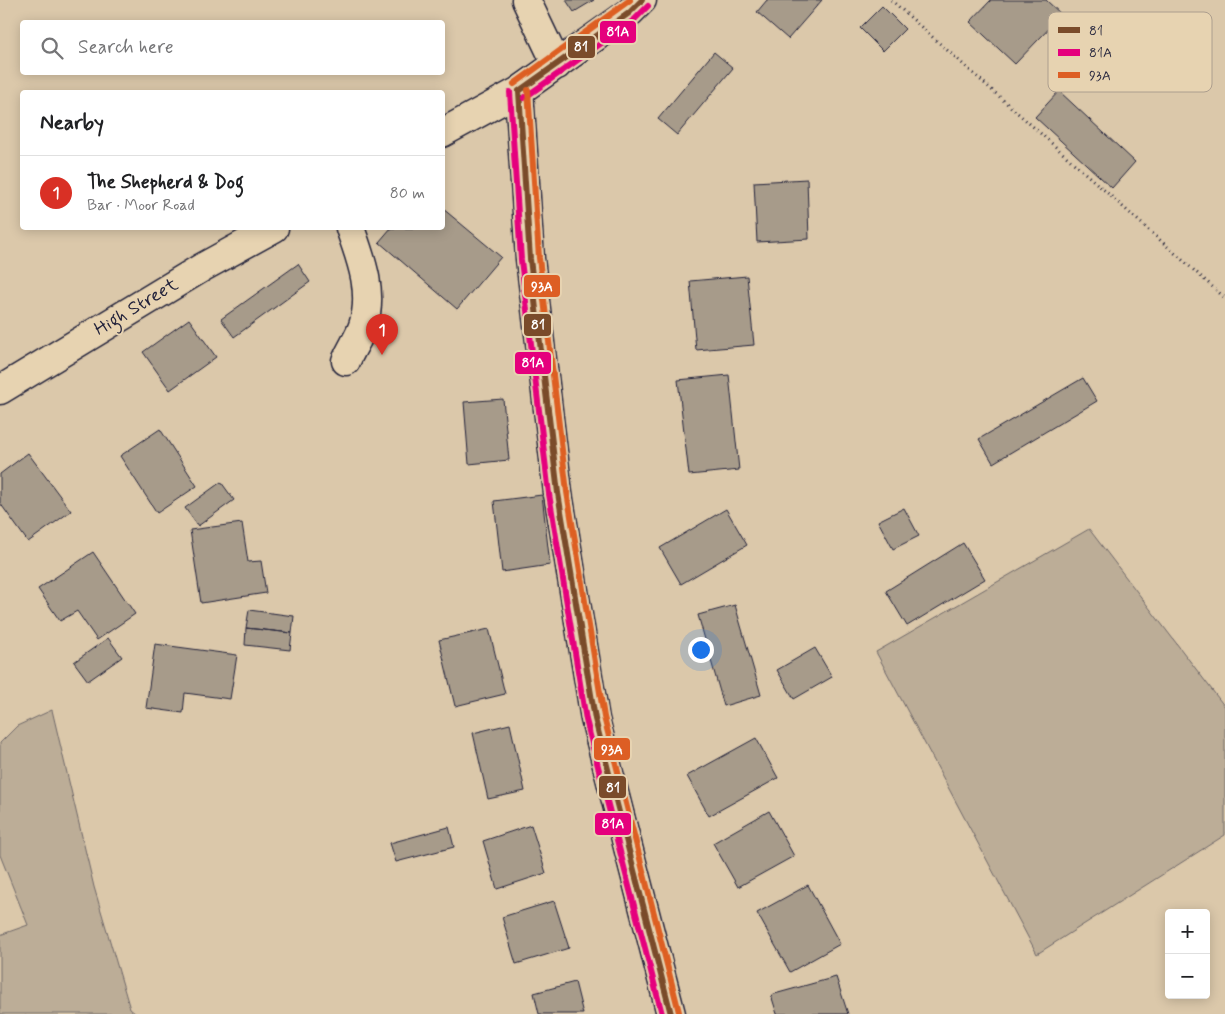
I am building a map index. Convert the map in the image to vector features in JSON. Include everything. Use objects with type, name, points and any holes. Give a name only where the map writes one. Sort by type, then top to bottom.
[{"type":"street","points":[[526,0],[557,65]]},
{"type":"street","points":[[445,132],[519,91],[629,13],[642,0]]},
{"type":"street","points":[[519,91],[530,259],[558,492],[595,719],[672,1014]]},
{"type":"street","name":"High Street","points":[[0,390],[203,267],[270,230]]},
{"type":"street","points":[[346,361],[363,325],[367,298],[365,270],[351,230]]},
{"type":"path","points":[[891,0],[1225,298]]},
{"type":"shaded area","points":[[1089,529],[1225,707],[1225,835],[1037,954],[876,652]]},
{"type":"shaded area","points":[[52,710],[94,887],[130,1009],[136,1014],[0,1014],[0,935],[28,925],[0,855],[0,743],[17,726]]},
{"type":"building","points":[[566,0],[594,0],[574,12]]},
{"type":"building","points":[[767,0],[822,0],[788,39],[757,12]]},
{"type":"building","points":[[991,0],[1046,0],[1059,12],[1048,12],[1048,30],[1015,64],[970,22]]},
{"type":"building","points":[[882,6],[905,29],[883,51],[860,28]]},
{"type":"building","points":[[714,52],[733,68],[677,135],[658,119]]},
{"type":"building","points":[[1060,92],[1135,162],[1112,188],[1035,117]]},
{"type":"building","points":[[807,179],[809,239],[757,242],[754,182]]},
{"type":"building","points":[[445,210],[501,257],[457,309],[379,242],[389,230],[445,230]]},
{"type":"building","points":[[298,264],[310,282],[234,337],[221,319]]},
{"type":"building","points":[[747,276],[754,345],[696,350],[690,281]]},
{"type":"building","points":[[189,319],[216,357],[170,390],[143,352]]},
{"type":"building","points":[[729,375],[739,470],[689,475],[678,380]]},
{"type":"building","points":[[1083,378],[1097,401],[993,463],[979,439]]},
{"type":"building","points":[[503,399],[509,460],[469,464],[464,402]]},
{"type":"building","points":[[160,429],[197,486],[157,513],[120,456]]},
{"type":"building","points":[[28,453],[71,511],[28,542],[0,503],[0,474]]},
{"type":"building","points":[[221,482],[234,500],[198,526],[185,508]]},
{"type":"building","points":[[542,495],[550,565],[502,572],[494,501]]},
{"type":"building","points":[[904,508],[919,536],[893,549],[878,521]]},
{"type":"building","points":[[726,509],[747,545],[681,584],[660,548]]},
{"type":"building","points":[[242,523],[248,562],[261,561],[266,593],[201,603],[190,530]]},
{"type":"building","points":[[963,543],[985,579],[907,626],[886,591]]},
{"type":"building","points":[[93,552],[135,614],[97,640],[77,611],[60,621],[38,589]]},
{"type":"building","points":[[735,605],[761,695],[724,706],[698,615]]},
{"type":"building","points":[[249,610],[294,616],[292,633],[246,628]]},
{"type":"building","points":[[246,628],[292,633],[290,650],[245,645]]},
{"type":"building","points":[[489,629],[505,694],[455,706],[439,640]]},
{"type":"building","points":[[108,638],[122,657],[88,681],[74,662]]},
{"type":"building","points":[[155,644],[237,655],[230,699],[185,693],[183,713],[146,708]]},
{"type":"building","points":[[815,648],[832,677],[794,699],[777,670]]},
{"type":"building","points":[[510,724],[525,791],[488,799],[473,733]]},
{"type":"building","points":[[756,738],[778,778],[709,816],[687,776]]},
{"type":"building","points":[[769,811],[794,856],[738,887],[713,843]]},
{"type":"building","points":[[531,825],[546,873],[497,889],[483,841]]},
{"type":"building","points":[[449,827],[454,847],[396,862],[390,843]]},
{"type":"building","points":[[808,885],[840,944],[790,972],[757,913]]},
{"type":"building","points":[[554,901],[569,948],[516,964],[502,917]]},
{"type":"building","points":[[836,977],[848,1014],[777,1014],[771,995]]},
{"type":"building","points":[[575,982],[583,1014],[539,1014],[534,993]]},
{"type":"transit line","name":"93A","points":[[514,84],[630,0]]},
{"type":"transit line","name":"81","points":[[519,91],[629,13],[642,0]]},
{"type":"transit line","name":"81A","points":[[524,98],[634,20],[648,6]]},
{"type":"transit line","name":"93A","points":[[528,90],[539,258],[567,492],[604,717],[679,1012]]},
{"type":"transit line","name":"81","points":[[519,91],[530,259],[558,493],[595,719],[671,1014]]},
{"type":"transit line","name":"81A","points":[[510,92],[521,260],[549,494],[586,720],[662,1014]]},
{"type":"place","name":"The Shepherd & Dog","points":[[382,355]]}]
